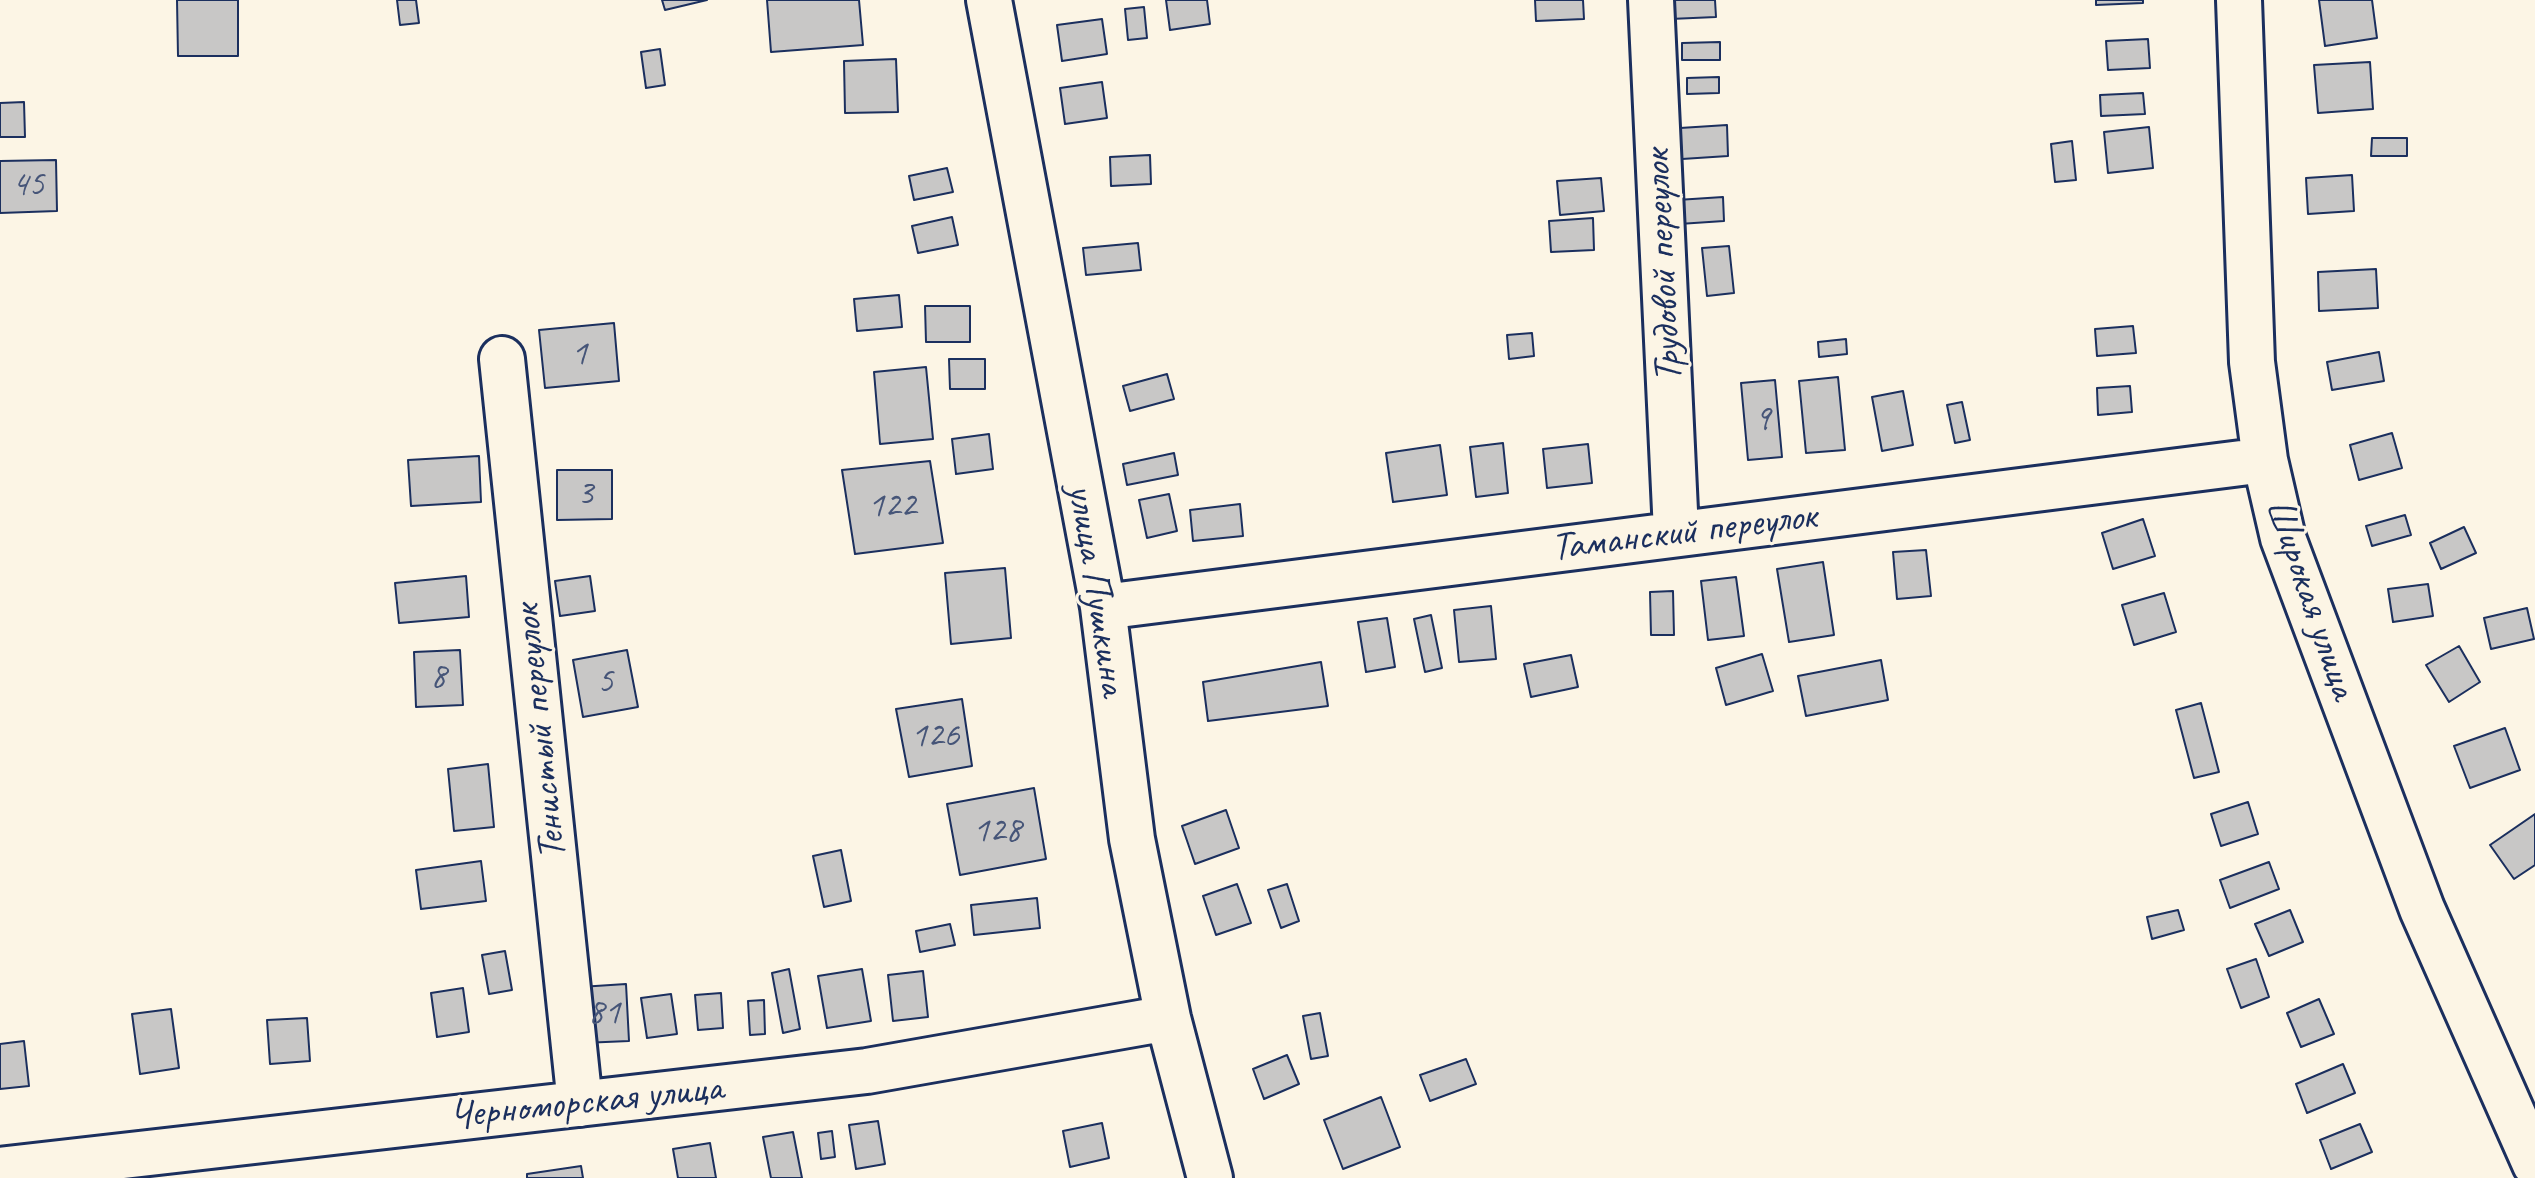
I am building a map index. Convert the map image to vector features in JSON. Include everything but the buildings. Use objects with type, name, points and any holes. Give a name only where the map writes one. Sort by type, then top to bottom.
[{"type":"street","name":"улица Пушкина","points":[[989,0],[1103,607],[1132,839],[1168,1018],[1210,1178]]},
{"type":"street","name":"Трудовой переулок","points":[[1651,0],[1676,532]]},
{"type":"street","name":"Широкая улица","points":[[2239,0],[2252,362],[2265,460],[2283,538],[2422,909],[2535,1164]]},
{"type":"street","name":"Тенистый переулок","points":[[502,359],[580,1104]]},
{"type":"street","name":"Таманский переулок","points":[[1103,607],[1676,532],[1984,498],[2265,460]]},
{"type":"street","name":"Черноморская улица","points":[[0,1170],[867,1071],[1168,1018]]}]
